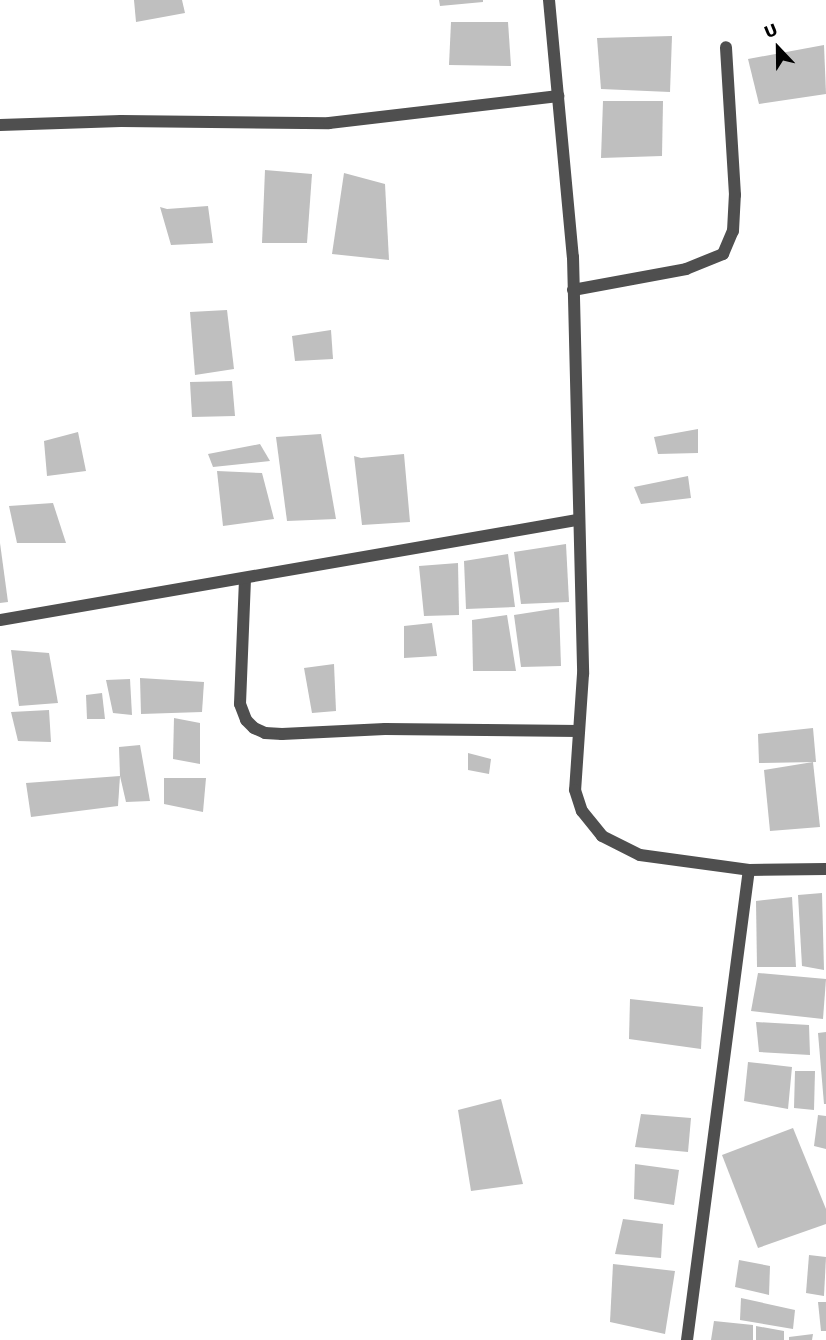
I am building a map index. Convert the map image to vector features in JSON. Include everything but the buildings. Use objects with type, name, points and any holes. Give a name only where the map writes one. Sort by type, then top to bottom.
[{"type":"street","points":[[549,0],[573,290],[577,520],[583,674],[575,790],[582,811],[602,836],[640,855],[748,870],[826,869]]},
{"type":"street","points":[[573,290],[686,269],[723,254],[733,231],[735,195],[726,47]]},
{"type":"street","points":[[0,125],[121,121],[329,123],[558,96]]},
{"type":"street","points":[[0,620],[577,520]]},
{"type":"street","points":[[245,579],[240,704],[246,720],[254,728],[265,733],[282,734],[385,729],[579,731]]},
{"type":"street","points":[[687,1340],[748,870]]}]
